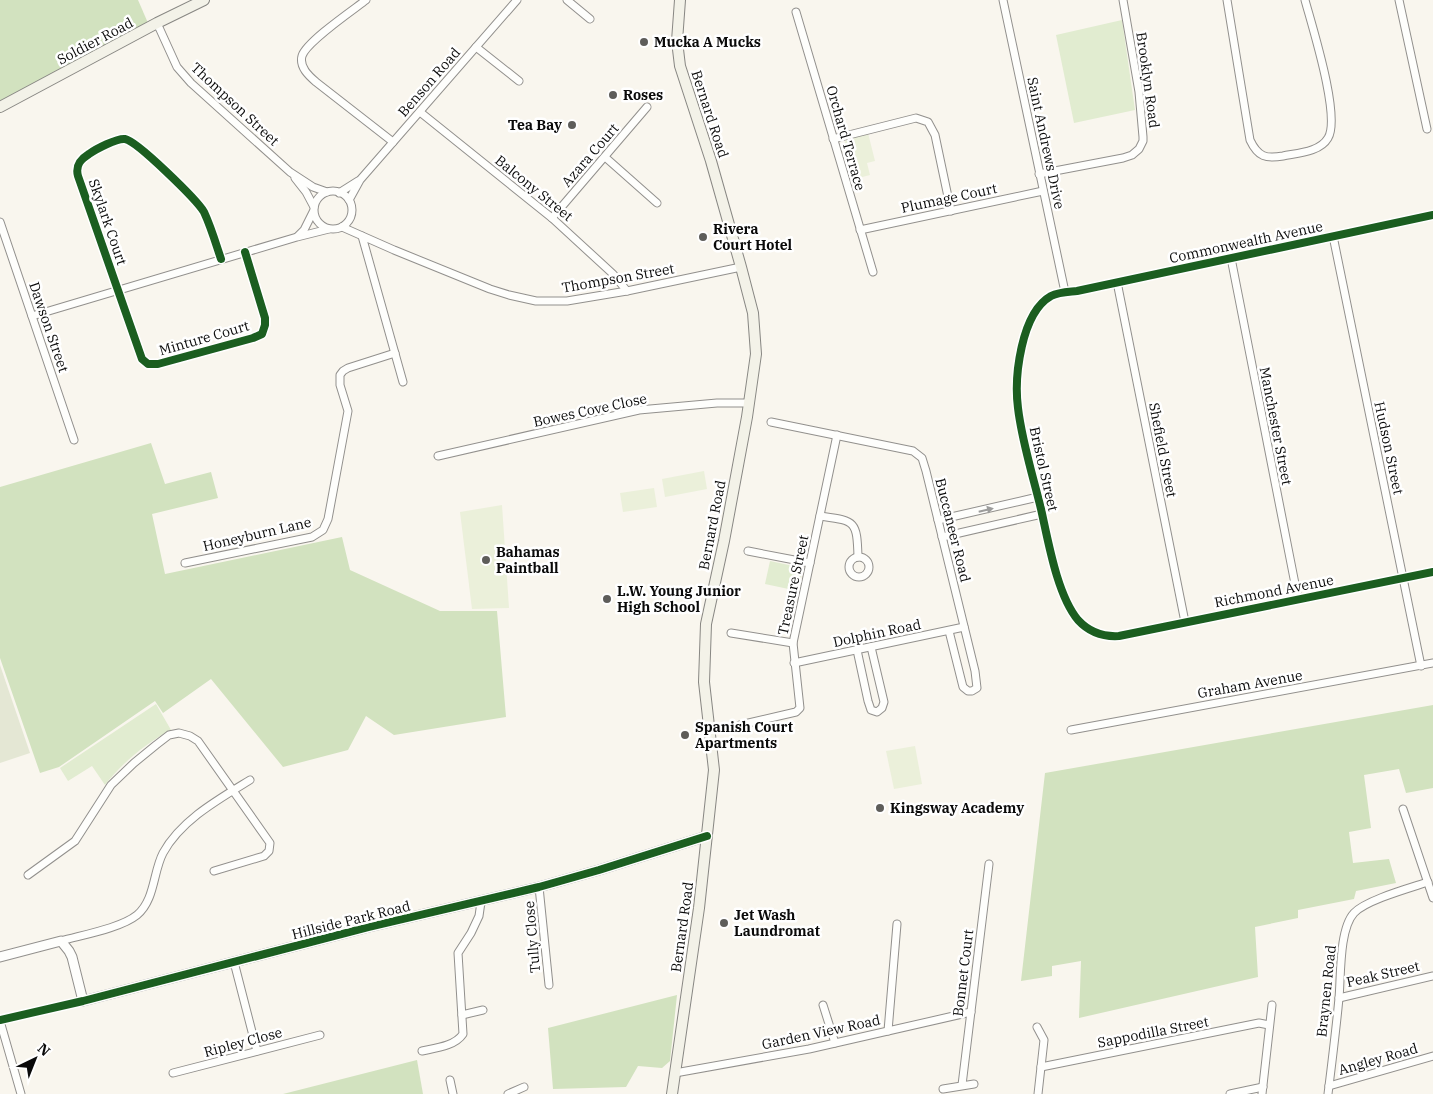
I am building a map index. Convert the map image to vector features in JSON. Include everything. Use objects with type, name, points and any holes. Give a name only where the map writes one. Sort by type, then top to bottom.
[{"type":"main road","name":"Soldier Road","points":[[0,107],[204,0]]},
{"type":"main road","name":"Bernard Road","points":[[672,1094],[699,908],[714,770],[704,682],[706,624],[724,541],[756,354],[753,313],[742,267],[711,160],[680,66],[677,41],[680,0]]},
{"type":"street","points":[[366,0],[311,44],[303,54],[302,63],[307,73],[316,82],[393,142]]},
{"type":"street","name":"Benson Road","points":[[360,180],[517,0]]},
{"type":"street","points":[[567,0],[590,19]]},
{"type":"street","name":"Saint Andrews Drive","points":[[1003,0],[1065,292]]},
{"type":"street","name":"Brooklyn Road","points":[[1039,174],[1123,158],[1136,152],[1141,146],[1143,137],[1139,92],[1123,0]]},
{"type":"street","points":[[1227,0],[1250,140],[1259,153],[1271,158],[1317,147],[1328,138],[1331,131],[1330,100],[1305,0]]},
{"type":"street","points":[[1399,0],[1427,129]]},
{"type":"street","name":"Orchard Terrace","points":[[796,12],[873,272]]},
{"type":"street","name":"Thompson Street","points":[[157,23],[177,67],[191,84],[290,172]]},
{"type":"street","points":[[476,47],[519,81]]},
{"type":"street","name":"Azara Court","points":[[552,218],[647,108]]},
{"type":"street","name":"Balcony Street","points":[[420,112],[552,218],[613,274],[627,291]]},
{"type":"street","points":[[833,138],[916,118],[928,122],[936,135],[952,211]]},
{"type":"street","name":"Skylark Court","points":[[118,290],[77,168],[82,159],[92,152],[121,139],[130,142],[142,151],[199,204],[221,259]]},
{"type":"street","points":[[605,157],[657,202]]},
{"type":"street","points":[[290,172],[313,187],[327,192],[339,192],[360,180]]},
{"type":"street","points":[[290,172],[306,192],[318,222],[329,229]]},
{"type":"street","points":[[349,200],[360,180]]},
{"type":"street","name":"Plumage Court","points":[[860,230],[1043,191]]},
{"type":"street","points":[[297,236],[308,225],[317,199],[327,192]]},
{"type":"street","points":[[32,316],[297,236],[342,227],[350,217],[351,206],[349,200],[339,192]]},
{"type":"street","name":"Commonwealth Avenue","points":[[1065,292],[1433,215]]},
{"type":"street","points":[[350,217],[361,235],[403,382]]},
{"type":"street","name":"Dawson Street","points":[[0,222],[74,440]]},
{"type":"street","name":"Thompson Street","points":[[342,227],[490,289],[524,299],[550,302],[627,291],[742,267]]},
{"type":"street","name":"Hudson Street","points":[[1333,236],[1421,666]]},
{"type":"street","name":"Minture Court","points":[[118,290],[142,359],[148,364],[158,364],[253,338],[264,331],[264,318],[245,252]]},
{"type":"street","name":"Manchester Street","points":[[1231,258],[1298,599]]},
{"type":"street","name":"Shefield Street","points":[[1117,282],[1185,622]]},
{"type":"street","name":"Bristol Street","points":[[1065,292],[1056,294],[1047,300],[1032,316],[1025,337],[1020,367],[1018,411],[1061,588],[1074,613],[1084,625],[1095,632],[1108,636],[1119,636]]},
{"type":"street","name":"Honeyburn Lane","points":[[185,563],[312,537],[323,530],[328,520],[348,411],[340,385],[340,375],[343,370],[395,352]]},
{"type":"street","name":"Bowes Cove Close","points":[[438,456],[639,410],[717,403],[749,403]]},
{"type":"street","name":"Buccaneer Road","points":[[771,422],[916,452],[924,463],[964,627],[977,684],[976,688],[972,691],[968,691],[963,687],[949,631]]},
{"type":"street","name":"Treasure Street","points":[[740,725],[798,710],[800,705],[793,643],[837,435]]},
{"type":"street","points":[[938,520],[1038,497]]},
{"type":"street","points":[[942,537],[1042,514]]},
{"type":"street","points":[[820,516],[845,520],[851,523],[857,535],[858,557]]},
{"type":"street","points":[[748,551],[810,563]]},
{"type":"street","name":"Richmond Avenue","points":[[1119,636],[1433,572]]},
{"type":"street","name":"Dolphin Road","points":[[794,664],[964,627]]},
{"type":"street","points":[[731,634],[793,643]]},
{"type":"street","points":[[857,650],[868,701],[871,710],[877,712],[882,708],[884,702],[871,647]]},
{"type":"street","name":"Graham Avenue","points":[[1071,730],[1433,663]]},
{"type":"street","points":[[28,875],[75,841],[111,785],[134,763],[170,735],[178,733],[198,741],[268,839],[270,848],[267,854],[261,858],[214,871]]},
{"type":"street","points":[[0,957],[121,924],[137,915],[145,906],[152,889],[160,858],[172,839],[197,816],[232,790],[250,780]]},
{"type":"street","points":[[1403,809],[1433,898]]},
{"type":"street","name":"Hillside Park Road","points":[[0,1020],[83,1001],[369,927],[539,887],[707,836]]},
{"type":"street","name":"Bonnet Court","points":[[962,1086],[989,864]]},
{"type":"street","name":"Braynen Road","points":[[1329,1090],[1339,998],[1341,951],[1348,922],[1354,913],[1364,905],[1428,882]]},
{"type":"street","name":"Tully Close","points":[[539,887],[549,985]]},
{"type":"street","points":[[422,1051],[459,1040],[463,1034],[458,953],[479,916],[481,902]]},
{"type":"street","points":[[888,1031],[897,924]]},
{"type":"street","points":[[61,941],[70,951],[83,1001]]},
{"type":"street","points":[[234,962],[256,1051]]},
{"type":"street","name":"Peak Street","points":[[1339,998],[1433,976]]},
{"type":"street","points":[[823,1004],[835,1043]]},
{"type":"street","points":[[1230,1094],[1262,1091],[1272,1005]]},
{"type":"street","points":[[462,1015],[483,1010]]},
{"type":"street","name":"Garden View Road","points":[[675,1073],[835,1043],[971,1012]]},
{"type":"street","points":[[0,1020],[21,1094]]},
{"type":"street","name":"Sappodilla Street","points":[[1042,1066],[1259,1023],[1269,1025]]},
{"type":"street","points":[[1037,1027],[1044,1040],[1038,1094]]},
{"type":"street","name":"Ripley Close","points":[[173,1073],[320,1034]]},
{"type":"street","name":"Angley Road","points":[[1329,1090],[1433,1056]]},
{"type":"street","points":[[450,1080],[453,1094]]},
{"type":"street","points":[[943,1089],[974,1084]]},
{"type":"street","points":[[508,1094],[524,1087]]},
{"type":"green space","points":[[0,0],[138,0],[148,23],[0,101]]},
{"type":"green space","points":[[1122,20],[1135,110],[1074,123],[1056,35]]},
{"type":"green space","points":[[868,133],[875,161],[867,163],[870,175],[851,180],[842,147],[847,139]]},
{"type":"green space","points":[[151,443],[165,484],[211,472],[218,498],[152,514],[165,574],[342,537],[350,570],[440,611],[497,611],[506,717],[394,735],[366,716],[348,750],[283,767],[211,679],[163,713],[155,701],[59,767],[40,773],[0,658],[0,487]]},
{"type":"green space","points":[[704,471],[707,489],[665,497],[662,479]]},
{"type":"green space","points":[[654,488],[657,507],[623,512],[620,493]]},
{"type":"green space","name":"Bahamas Paintball","points":[[502,505],[509,608],[472,609],[460,512]]},
{"type":"green space","points":[[770,561],[803,568],[798,591],[765,584]]},
{"type":"green space","points":[[0,665],[30,753],[0,763]]},
{"type":"green space","points":[[156,704],[171,730],[135,754],[105,785],[92,766],[68,781],[60,768]]},
{"type":"green space","points":[[1433,705],[1433,788],[1406,793],[1399,769],[1364,775],[1371,828],[1349,832],[1353,863],[1389,859],[1396,883],[1356,891],[1354,899],[1298,910],[1298,918],[1255,927],[1258,977],[1079,1018],[1081,961],[1052,966],[1052,976],[1021,981],[1045,773]]},
{"type":"green space","points":[[915,746],[922,784],[894,789],[886,751]]},
{"type":"green space","points":[[677,995],[670,1061],[662,1068],[638,1066],[626,1087],[553,1089],[548,1028]]},
{"type":"green space","points":[[417,1060],[423,1094],[283,1094]]},
{"type":"cycle path","points":[[221,259],[207,218],[199,205],[132,142],[125,139],[112,142],[92,152],[79,163],[77,169],[78,176],[142,359],[148,364],[158,364],[262,334],[265,318],[245,252]]},
{"type":"cycle path","points":[[1433,215],[1051,296],[1041,304],[1026,331],[1017,380],[1018,408],[1025,446],[1059,582],[1064,596],[1078,620],[1087,628],[1097,633],[1107,636],[1119,636],[1433,572]]},
{"type":"cycle path","points":[[0,1020],[83,1001],[369,927],[539,887],[707,836]]},
{"type":"place","name":"Mucka A Mucks","points":[[644,42]]},
{"type":"place","name":"Roses","points":[[613,95]]},
{"type":"place","name":"Tea Bay","points":[[572,125]]},
{"type":"place","name":"Rivera Court Hotel","points":[[703,237]]},
{"type":"place","name":"Bahamas Paintball","points":[[486,560]]},
{"type":"place","name":"L.W. Young Junior High School","points":[[607,599]]},
{"type":"place","name":"Spanish Court Apartments","points":[[685,735]]},
{"type":"place","name":"Kingsway Academy","points":[[880,808]]},
{"type":"place","name":"Jet Wash Laundromat","points":[[724,923]]}]
